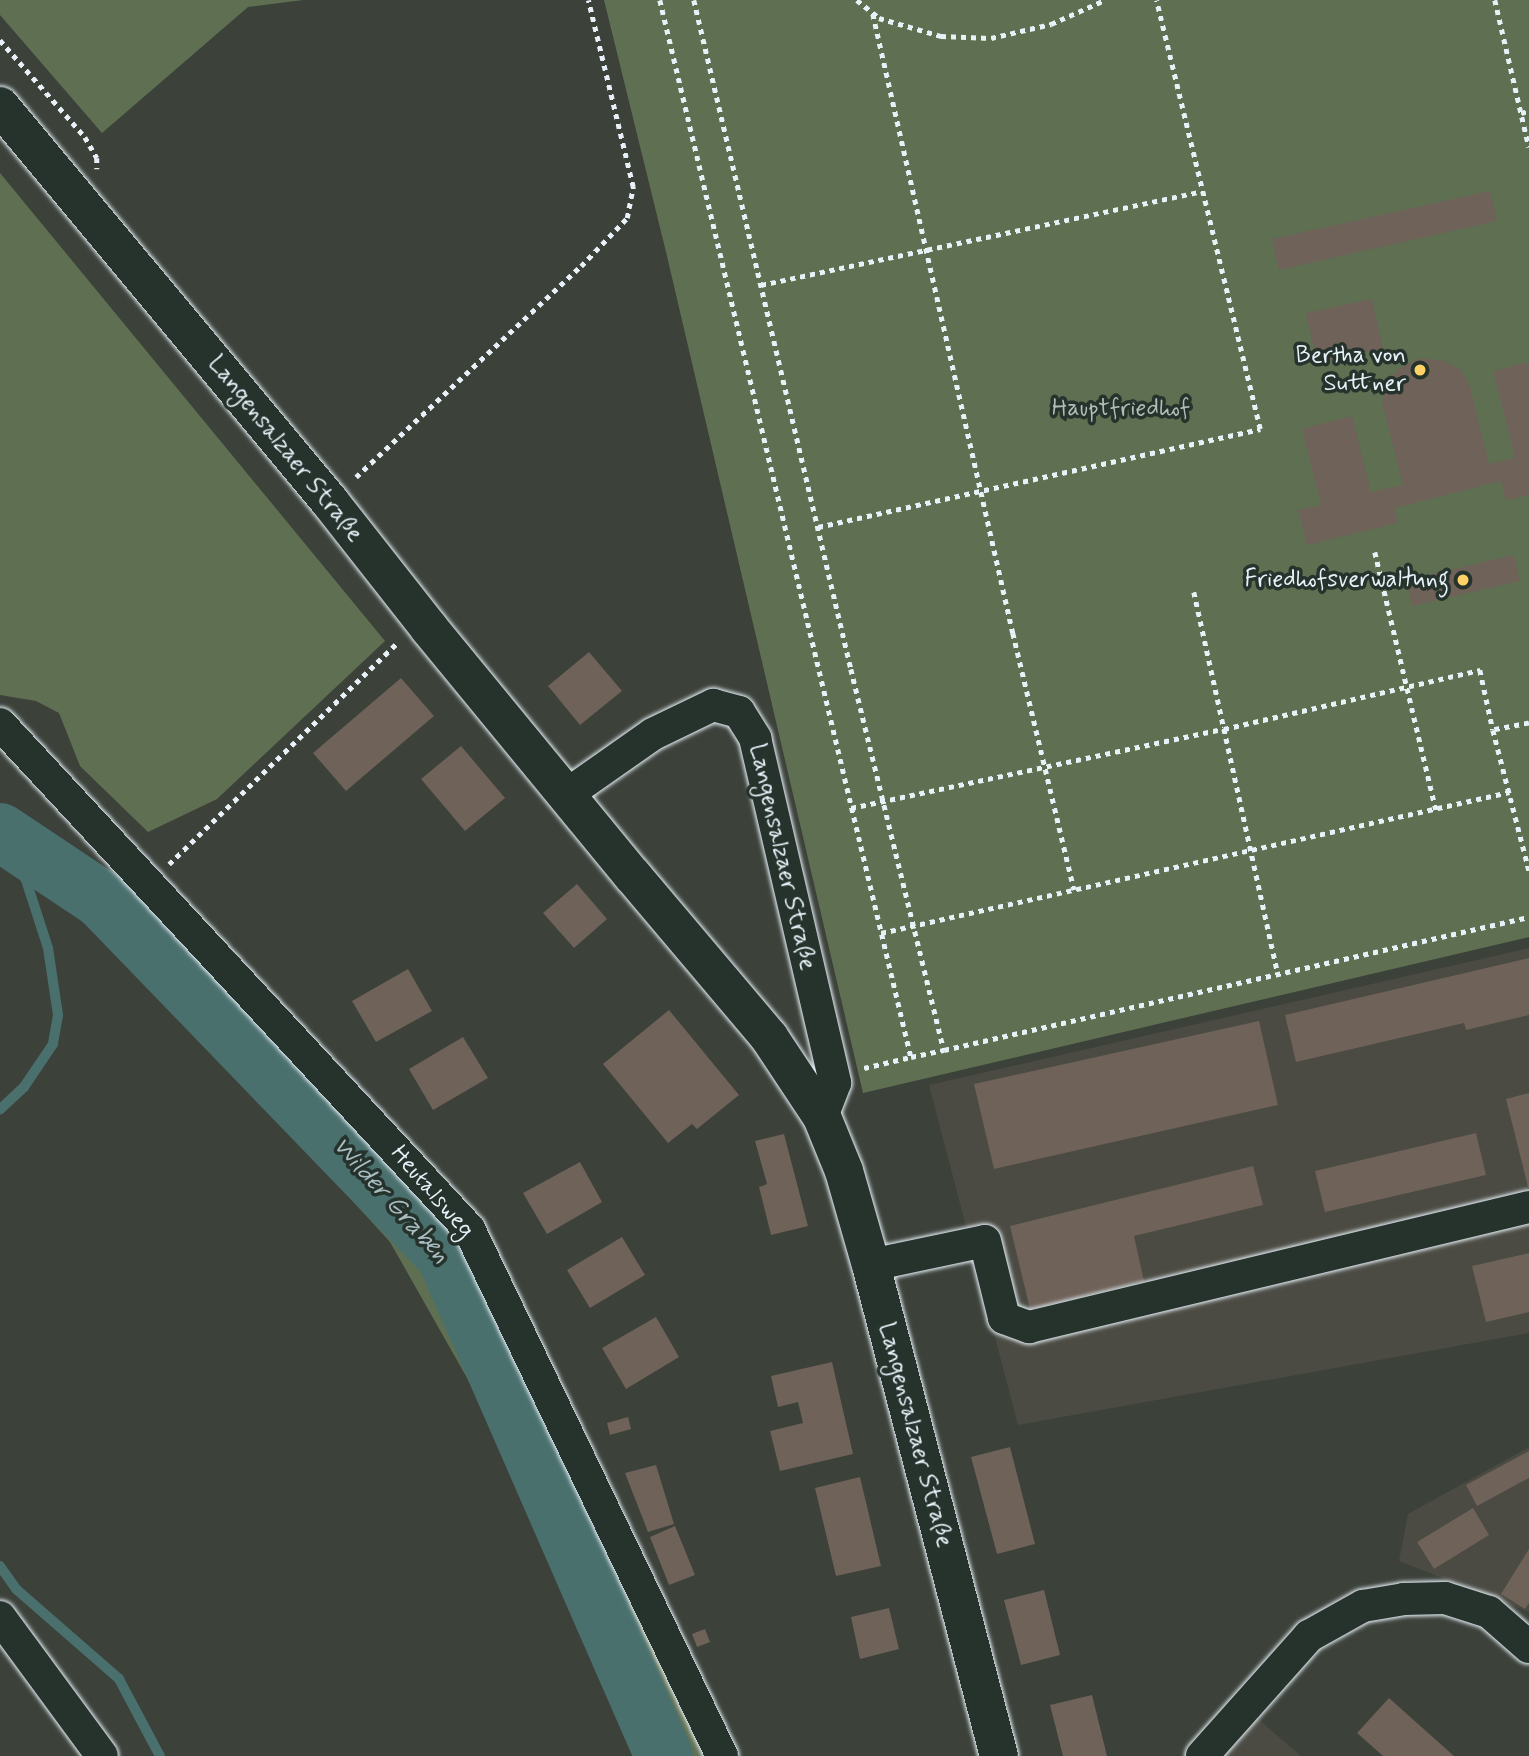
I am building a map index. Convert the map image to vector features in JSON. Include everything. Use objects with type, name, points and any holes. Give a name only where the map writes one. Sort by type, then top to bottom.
[{"type":"main road","name":"Langensalzaer Straße","points":[[0,106],[330,502],[566,795],[769,1037],[822,1117],[844,1171],[871,1265],[999,1756]]},
{"type":"street","name":"Langensalzaer Straße","points":[[566,795],[597,771],[665,728],[713,705],[739,712],[755,738],[835,1083],[822,1117]]},
{"type":"street","name":"Heutalsweg","points":[[3,735],[469,1229],[722,1756]]},
{"type":"street","points":[[871,1265],[985,1241],[1004,1318],[1029,1327],[1529,1207]]},
{"type":"street","points":[[1202,1756],[1309,1636],[1363,1606],[1445,1598],[1489,1612],[1529,1647]]},
{"type":"street","points":[[0,1617],[102,1756]]},
{"type":"path","points":[[330,502],[581,266],[627,218],[633,187],[588,0]]},
{"type":"path","points":[[660,0],[911,1057]]},
{"type":"path","points":[[694,0],[944,1050]]},
{"type":"path","points":[[857,0],[879,18],[942,36],[991,38],[1051,24],[1105,0]]},
{"type":"path","points":[[818,527],[1260,429],[1200,192],[1156,0]]},
{"type":"path","points":[[1494,0],[1529,147]]},
{"type":"path","points":[[873,13],[1074,890]]},
{"type":"path","points":[[1521,113],[1529,111]]},
{"type":"path","points":[[761,285],[1200,192]]},
{"type":"path","points":[[1375,552],[1436,810]]},
{"type":"path","points":[[1194,592],[1278,974]]},
{"type":"path","points":[[162,871],[397,643]]},
{"type":"path","points":[[851,808],[1224,729],[1480,670],[1529,870]]},
{"type":"path","points":[[1493,730],[1529,723]]},
{"type":"path","points":[[881,933],[1509,792]]},
{"type":"path","points":[[833,1074],[1529,918]]},
{"type":"shaded area","points":[[1529,948],[1529,1333],[1018,1425],[929,1085]]},
{"type":"shaded area","points":[[1529,1447],[1529,1612],[1399,1561],[1408,1514]]},
{"type":"shaded area","points":[[1256,1717],[1301,1756],[1224,1756]]},
{"type":"green space","points":[[0,0],[303,0],[248,7],[102,133],[0,15]]},
{"type":"green space","name":"Hauptfriedhof","points":[[604,0],[1529,0],[1529,937],[863,1093],[666,252]]},
{"type":"green space","points":[[0,173],[385,641],[217,799],[148,832],[80,766],[59,713],[36,701],[0,695]]},
{"type":"green space","points":[[188,952],[369,1137],[458,1242],[709,1756],[647,1756],[550,1535],[475,1392],[390,1242],[149,977]]},
{"type":"building","points":[[1490,191],[1497,221],[1279,270],[1272,239]]},
{"type":"building","points":[[1372,299],[1383,349],[1317,364],[1306,313]]},
{"type":"building","points":[[1420,358],[1445,361],[1461,370],[1470,387],[1489,464],[1515,458],[1493,371],[1529,362],[1529,495],[1506,500],[1501,481],[1395,508],[1398,523],[1307,545],[1298,510],[1321,505],[1302,429],[1352,416],[1371,492],[1403,485],[1382,402],[1385,385],[1398,369]]},
{"type":"building","name":"Friedhofsverwaltung","points":[[1514,555],[1520,581],[1412,606],[1406,580]]},
{"type":"building","points":[[589,652],[622,691],[580,725],[548,686]]},
{"type":"building","points":[[401,678],[434,716],[346,791],[313,753]]},
{"type":"building","points":[[461,746],[505,798],[465,831],[421,779]]},
{"type":"building","points":[[577,884],[607,919],[574,948],[543,913]]},
{"type":"building","points":[[1529,958],[1529,1015],[1466,1030],[1464,1023],[1296,1062],[1285,1015]]},
{"type":"building","points":[[408,969],[432,1011],[376,1042],[352,1001]]},
{"type":"building","points":[[669,1010],[739,1095],[697,1129],[692,1124],[668,1143],[603,1064]]},
{"type":"building","points":[[1259,1021],[1278,1105],[994,1169],[974,1084]]},
{"type":"building","points":[[463,1037],[488,1078],[433,1110],[409,1069]]},
{"type":"building","points":[[1529,1093],[1529,1187],[1528,1187],[1506,1099]]},
{"type":"building","points":[[1476,1133],[1486,1175],[1325,1212],[1315,1171]]},
{"type":"building","points":[[784,1134],[808,1226],[771,1235],[759,1187],[767,1184],[755,1141]]},
{"type":"building","points":[[580,1162],[602,1202],[547,1234],[523,1193]]},
{"type":"building","points":[[1253,1166],[1263,1205],[1134,1236],[1144,1281],[1030,1309],[1010,1226]]},
{"type":"building","points":[[622,1237],[645,1275],[590,1308],[567,1270]]},
{"type":"building","points":[[1529,1253],[1529,1312],[1486,1322],[1472,1266]]},
{"type":"building","points":[[656,1317],[679,1357],[626,1389],[602,1348]]},
{"type":"building","points":[[832,1362],[853,1454],[780,1471],[770,1431],[803,1423],[798,1402],[778,1407],[771,1376]]},
{"type":"building","points":[[628,1417],[631,1429],[610,1435],[607,1423]]},
{"type":"building","points":[[1010,1447],[1035,1544],[997,1554],[971,1457]]},
{"type":"building","points":[[1529,1451],[1529,1478],[1477,1506],[1466,1485]]},
{"type":"building","points":[[656,1465],[674,1524],[648,1532],[625,1473]]},
{"type":"building","points":[[860,1477],[881,1566],[836,1576],[815,1488]]},
{"type":"building","points":[[1473,1508],[1489,1535],[1434,1569],[1417,1542]]},
{"type":"building","points":[[675,1526],[695,1575],[669,1585],[650,1537]]},
{"type":"building","points":[[1529,1549],[1529,1603],[1525,1609],[1501,1594]]},
{"type":"building","points":[[1044,1590],[1060,1655],[1021,1665],[1004,1600]]},
{"type":"building","points":[[889,1608],[899,1649],[860,1659],[851,1617]]},
{"type":"building","points":[[705,1629],[710,1642],[697,1647],[692,1634]]},
{"type":"building","points":[[1092,1695],[1107,1756],[1063,1756],[1050,1705]]},
{"type":"building","points":[[1389,1698],[1454,1756],[1383,1756],[1357,1733]]},
{"type":"waterway","name":"Wilder Graben","points":[[0,832],[102,900],[445,1255],[664,1756]]},
{"type":"waterway","points":[[0,834],[26,880],[48,948],[58,1015],[53,1044],[24,1087],[0,1109]]},
{"type":"waterway","points":[[0,1566],[16,1589],[119,1679],[160,1756]]},
{"type":"place","name":"Bertha von Suttner","points":[[1420,370]]},
{"type":"place","name":"Friedhofsverwaltung","points":[[1463,580]]}]
